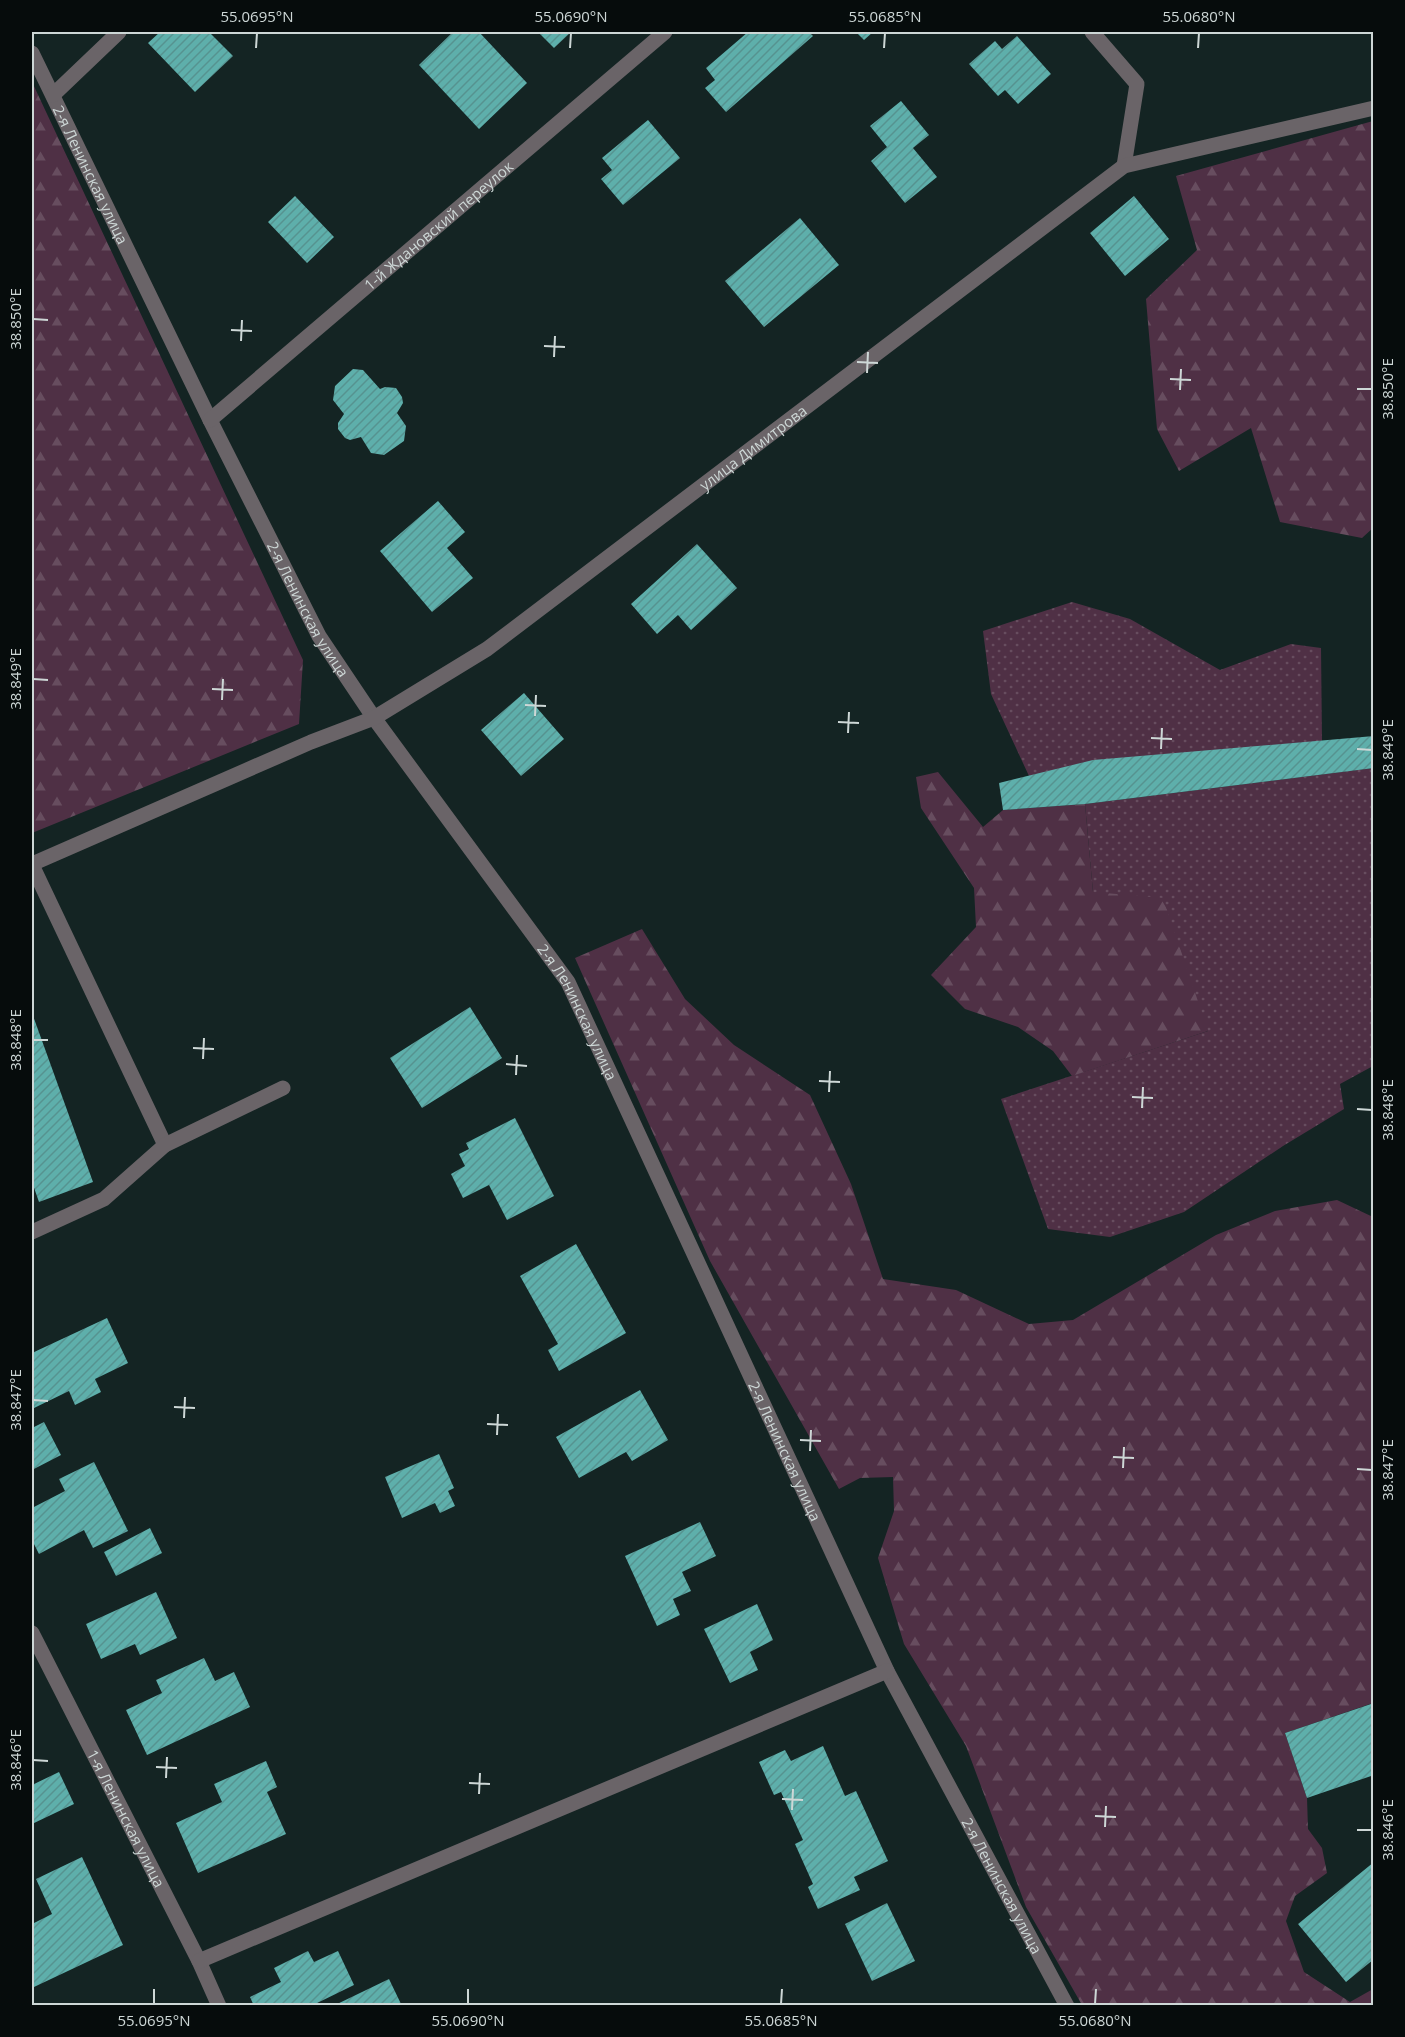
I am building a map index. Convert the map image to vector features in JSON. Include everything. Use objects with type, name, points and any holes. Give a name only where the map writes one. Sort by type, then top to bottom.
[{"type":"street","points":[[53,95],[119,32]]},
{"type":"street","name":"1-й Ждановский переулок","points":[[210,420],[665,32]]},
{"type":"street","points":[[1092,32],[1137,84],[1124,166],[1374,108]]},
{"type":"street","name":"2-я Ленинская улица","points":[[32,53],[210,420],[319,636],[374,718],[568,982],[887,1671],[1067,2006]]},
{"type":"street","name":"улица Димитрова","points":[[32,865],[311,742],[374,718],[487,649],[1124,166]]},
{"type":"street","points":[[32,865],[165,1144]]},
{"type":"street","points":[[32,1233],[104,1199],[165,1144],[283,1088]]},
{"type":"street","name":"1-я Ленинская улица","points":[[32,1633],[199,1961],[219,2006]]},
{"type":"street","points":[[199,1961],[887,1671]]},
{"type":"green space","points":[[32,82],[303,660],[299,724],[32,833]]},
{"type":"green space","points":[[1373,121],[1374,527],[1362,538],[1280,522],[1251,428],[1179,471],[1157,429],[1146,299],[1197,250],[1176,176]]},
{"type":"green space","points":[[1072,602],[1130,619],[1220,670],[1291,644],[1321,648],[1322,741],[1029,776],[991,694],[983,631]]},
{"type":"green space","points":[[1373,768],[1373,1066],[1340,1084],[1344,1109],[1283,1146],[1184,1212],[1110,1237],[1048,1229],[1001,1099],[1208,1031],[1093,892],[1085,804]]},
{"type":"green space","points":[[938,772],[983,827],[1003,810],[1085,804],[1093,892],[1163,898],[1208,1031],[1072,1076],[1053,1051],[1018,1027],[965,1009],[931,975],[976,927],[974,888],[921,808],[916,777]]},
{"type":"green space","points":[[642,929],[685,999],[734,1045],[810,1095],[851,1184],[883,1279],[956,1290],[1029,1324],[1073,1320],[1216,1235],[1275,1211],[1337,1200],[1373,1217],[1373,1703],[1285,1733],[1307,1798],[1308,1829],[1322,1848],[1327,1873],[1295,1896],[1286,1921],[1304,1972],[1350,2002],[1373,1989],[1373,2005],[1082,2005],[1026,1907],[966,1746],[904,1644],[878,1558],[894,1511],[893,1477],[860,1478],[839,1489],[710,1261],[575,958]]},
{"type":"building","points":[[160,32],[209,32],[233,56],[195,92],[148,43]]},
{"type":"building","points":[[453,32],[479,32],[527,83],[479,129],[419,65]]},
{"type":"building","points":[[538,32],[571,32],[554,48]]},
{"type":"building","points":[[748,32],[809,32],[813,36],[726,112],[705,88],[715,80],[706,68]]},
{"type":"building","points":[[856,32],[873,32],[864,40]]},
{"type":"building","points":[[1017,36],[1051,74],[1018,104],[1005,90],[998,96],[969,64],[995,41],[1002,49]]},
{"type":"building","points":[[901,101],[929,135],[913,148],[937,177],[905,203],[871,161],[887,147],[870,126]]},
{"type":"building","points":[[648,120],[680,158],[623,205],[601,179],[612,170],[602,158]]},
{"type":"building","points":[[295,196],[334,237],[307,263],[268,222]]},
{"type":"building","points":[[1134,196],[1169,239],[1125,276],[1090,233]]},
{"type":"building","points":[[800,218],[839,265],[764,327],[725,281]]},
{"type":"building","points":[[353,369],[363,370],[380,389],[396,388],[402,397],[403,403],[397,413],[406,426],[404,441],[384,455],[371,453],[361,437],[350,440],[345,438],[338,429],[338,423],[344,414],[333,400],[335,386]]},
{"type":"building","points":[[438,501],[465,532],[447,548],[473,578],[432,612],[380,551]]},
{"type":"building","points":[[697,544],[737,588],[691,630],[678,615],[657,634],[631,604]]},
{"type":"building","points":[[524,693],[564,739],[521,776],[481,730]]},
{"type":"building","points":[[1374,736],[1374,768],[1085,804],[1003,810],[999,783],[1093,760]]},
{"type":"building","points":[[470,1007],[502,1058],[422,1108],[390,1058]]},
{"type":"building","points":[[32,1013],[93,1182],[39,1202],[32,1182]]},
{"type":"building","points":[[515,1118],[554,1196],[507,1220],[489,1185],[463,1198],[451,1174],[465,1166],[459,1154],[469,1149],[466,1143]]},
{"type":"building","points":[[576,1244],[626,1333],[559,1371],[548,1350],[558,1344],[520,1276]]},
{"type":"building","points":[[107,1318],[128,1363],[95,1379],[101,1392],[75,1405],[69,1391],[32,1409],[32,1353]]},
{"type":"building","points":[[640,1390],[668,1440],[632,1461],[626,1452],[579,1478],[556,1437]]},
{"type":"building","points":[[44,1422],[61,1455],[32,1470],[32,1428]]},
{"type":"building","points":[[439,1454],[454,1488],[448,1491],[455,1506],[440,1513],[435,1503],[402,1518],[385,1477]]},
{"type":"building","points":[[94,1462],[128,1531],[93,1548],[84,1530],[39,1554],[32,1540],[32,1508],[65,1491],[59,1479]]},
{"type":"building","points":[[700,1522],[716,1556],[682,1572],[691,1591],[673,1599],[680,1615],[657,1626],[625,1556]]},
{"type":"building","points":[[150,1528],[162,1553],[116,1576],[104,1552]]},
{"type":"building","points":[[156,1592],[177,1638],[140,1655],[135,1644],[101,1659],[86,1624]]},
{"type":"building","points":[[757,1604],[773,1640],[750,1652],[758,1670],[730,1683],[704,1629]]},
{"type":"building","points":[[204,1658],[215,1681],[234,1672],[250,1707],[147,1755],[126,1710],[162,1693],[156,1680]]},
{"type":"building","points":[[1374,1703],[1374,1775],[1307,1798],[1285,1733]]},
{"type":"building","points":[[823,1746],[845,1796],[856,1791],[888,1861],[854,1877],[860,1890],[818,1909],[808,1887],[813,1884],[795,1844],[803,1840],[781,1792],[774,1795],[759,1762],[785,1750],[791,1761]]},
{"type":"building","points":[[266,1761],[277,1787],[267,1792],[286,1834],[198,1873],[176,1823],[222,1802],[214,1784]]},
{"type":"building","points":[[59,1772],[74,1804],[32,1824],[32,1785]]},
{"type":"building","points":[[82,1857],[123,1945],[34,1987],[32,1982],[32,1924],[52,1914],[36,1879]]},
{"type":"building","points":[[1374,1862],[1374,1959],[1346,1982],[1298,1924]]},
{"type":"building","points":[[887,1903],[915,1961],[872,1981],[845,1924]]},
{"type":"building","points":[[308,1951],[314,1962],[338,1951],[354,1985],[311,2006],[254,2006],[250,1997],[281,1982],[274,1968]]},
{"type":"building","points":[[389,1979],[402,2006],[333,2006]]}]
